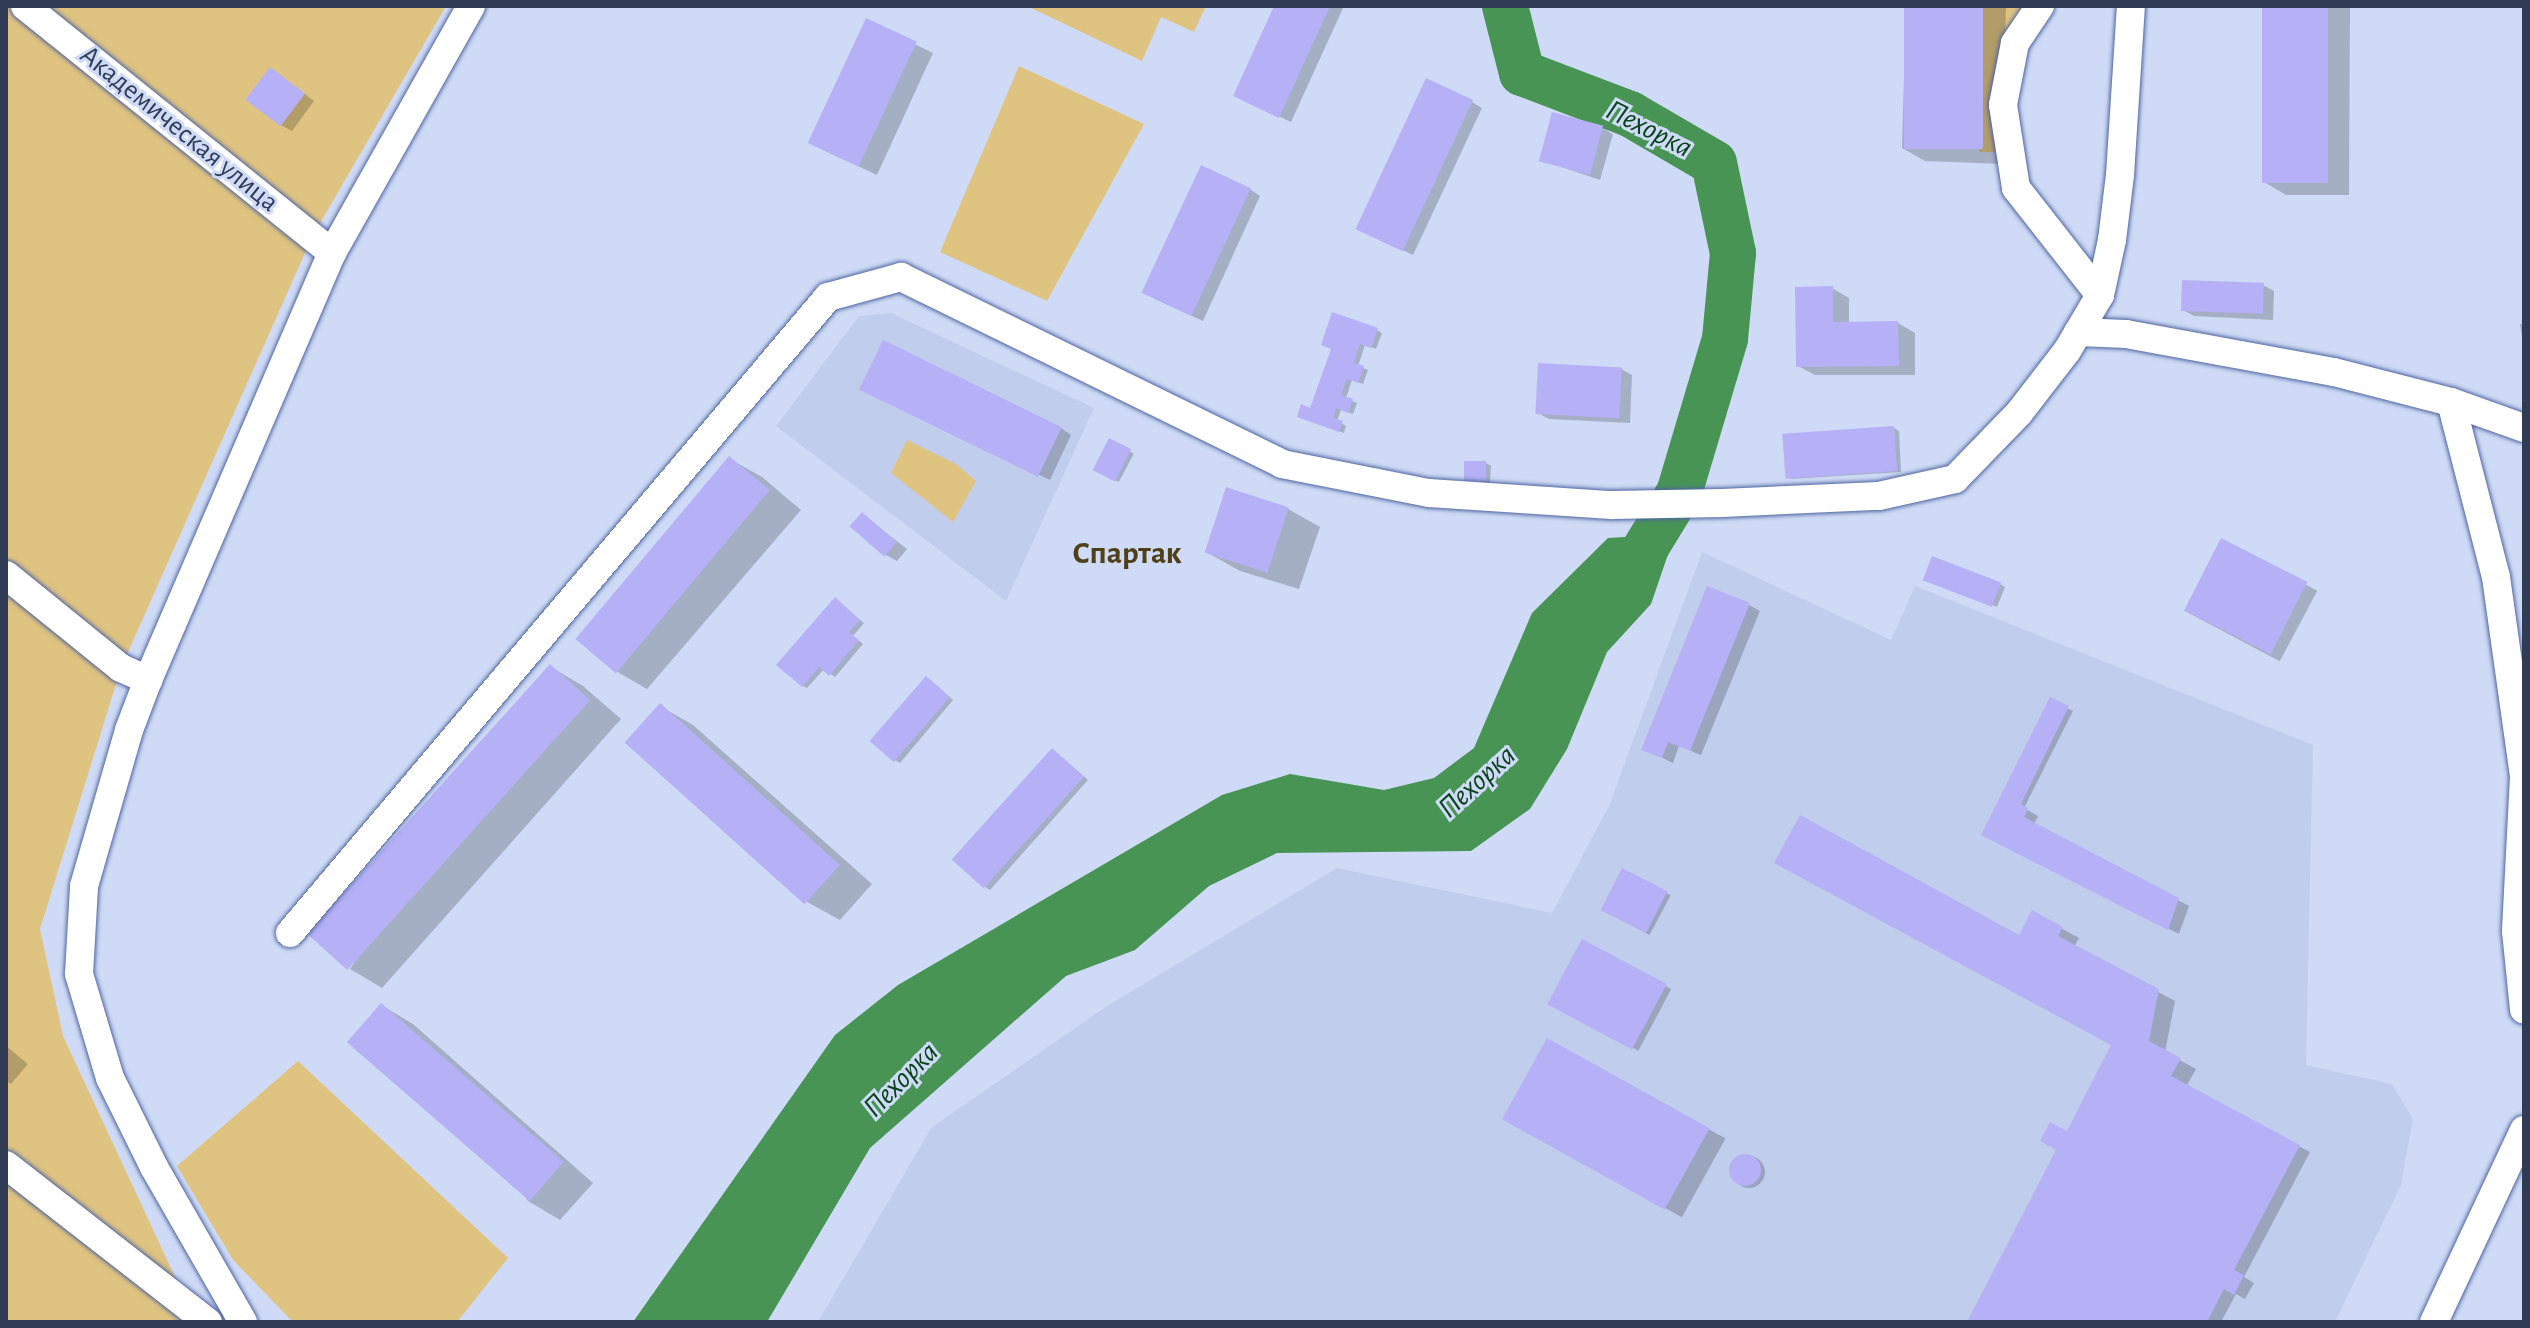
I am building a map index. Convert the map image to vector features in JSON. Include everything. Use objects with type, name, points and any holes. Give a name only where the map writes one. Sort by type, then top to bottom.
[{"type":"street","name":"Академическая улица","points":[[25,6],[332,253]]},
{"type":"street","points":[[243,1322],[154,1167],[110,1078],[79,974],[84,886],[129,730],[148,680],[332,253],[471,6]]},
{"type":"street","points":[[2040,6],[2015,43],[2003,105],[2016,188],[2100,295]]},
{"type":"street","points":[[290,933],[828,297],[901,277],[1282,464],[1429,493],[1612,505],[1722,503],[1879,496],[1955,479],[2019,413],[2078,332],[2100,295],[2112,240],[2120,175],[2131,6]]},
{"type":"street","points":[[2078,332],[2126,334],[2319,369],[2451,402],[2524,428]]},
{"type":"street","points":[[2451,402],[2496,577],[2524,777],[2516,931],[2524,1010]]},
{"type":"street","points":[[6,575],[121,668],[148,680]]},
{"type":"street","points":[[2434,1322],[2524,1130]]},
{"type":"street","points":[[6,1165],[208,1322]]},
{"type":"shaded area","points":[[6,6],[446,6],[312,237],[121,668],[40,929],[63,1036],[196,1322],[6,1322]]},
{"type":"shaded area","points":[[1027,6],[1206,6],[1194,32],[1161,17],[1142,61]]},
{"type":"shaded area","points":[[1983,6],[2040,6],[2015,43],[2010,152],[1979,152]]},
{"type":"shaded area","points":[[1019,66],[1144,124],[1047,301],[940,252]]},
{"type":"shaded area","points":[[891,313],[1094,408],[1006,601],[776,426],[859,316]]},
{"type":"shaded area","points":[[907,440],[956,464],[976,481],[953,522],[891,473]]},
{"type":"shaded area","points":[[1702,552],[1891,640],[1915,586],[2313,745],[2306,1065],[2392,1084],[2413,1119],[2401,1185],[2335,1322],[818,1322],[931,1128],[1107,1006],[1337,868],[1552,913],[1609,806]]},
{"type":"shaded area","points":[[298,1061],[508,1258],[457,1322],[293,1322],[233,1260],[177,1166]]},
{"type":"water","points":[[1675,534],[1651,604],[1607,652],[1567,749],[1530,809],[1471,851],[1277,853],[1209,886],[1135,950],[1066,976],[870,1148],[767,1322],[633,1322],[835,1035],[898,985],[1222,795],[1290,774],[1384,790],[1434,778],[1474,748],[1532,613],[1608,538]]},
{"type":"building","points":[[1274,6],[1330,6],[1279,118],[1233,96]]},
{"type":"building","points":[[1904,6],[1983,6],[1983,149],[1904,149]]},
{"type":"building","points":[[2262,6],[2328,6],[2328,183],[2262,183]]},
{"type":"building","points":[[866,18],[917,42],[858,167],[808,143]]},
{"type":"building","points":[[270,67],[305,93],[280,126],[245,100]]},
{"type":"building","points":[[1426,78],[1473,100],[1403,251],[1355,229]]},
{"type":"building","points":[[1552,112],[1603,126],[1590,175],[1539,161]]},
{"type":"building","points":[[1201,165],[1251,188],[1191,316],[1141,293]]},
{"type":"building","points":[[2182,280],[2264,283],[2263,314],[2181,311]]},
{"type":"building","points":[[1833,286],[1833,322],[1898,321],[1899,366],[1796,367],[1795,287]]},
{"type":"building","points":[[1332,312],[1378,328],[1371,348],[1360,344],[1354,362],[1364,366],[1358,383],[1347,379],[1341,395],[1353,399],[1348,413],[1336,408],[1333,418],[1343,421],[1339,432],[1297,417],[1301,404],[1310,408],[1331,349],[1321,345]]},
{"type":"building","points":[[883,340],[1062,427],[1038,477],[859,389]]},
{"type":"building","points":[[1538,363],[1622,367],[1619,418],[1535,414]]},
{"type":"building","points":[[1894,426],[1897,471],[1785,479],[1782,434]]},
{"type":"building","points":[[1109,438],[1131,449],[1115,481],[1093,470]]},
{"type":"building","points":[[729,456],[770,490],[616,673],[575,639]]},
{"type":"building","points":[[1464,461],[1486,461],[1486,481],[1464,481]]},
{"type":"building","points":[[1226,487],[1289,507],[1267,573],[1205,553]]},
{"type":"building","points":[[862,512],[897,542],[884,557],[850,526]]},
{"type":"building","points":[[2221,538],[2307,582],[2271,654],[2184,610]]},
{"type":"building","points":[[1932,556],[2001,583],[1992,607],[1923,580]]},
{"type":"building","points":[[1707,586],[1750,603],[1690,751],[1668,742],[1662,758],[1641,750]]},
{"type":"building","points":[[835,597],[860,620],[849,632],[859,640],[829,676],[819,667],[802,687],[776,665]]},
{"type":"building","points":[[550,664],[590,700],[347,970],[307,934]]},
{"type":"building","points":[[926,676],[950,697],[894,762],[870,741]]},
{"type":"building","points":[[2050,697],[2069,706],[2021,804],[2028,808],[2024,817],[2179,898],[2168,930],[1981,835]]},
{"type":"building","points":[[660,703],[840,865],[804,904],[625,742]]},
{"type":"building","points":[[1052,748],[1084,777],[984,888],[952,859]]},
{"type":"building","points":[[1800,815],[2019,935],[2032,910],[2063,927],[2058,936],[2159,989],[2149,1041],[2181,1058],[2171,1076],[2300,1145],[2234,1270],[2244,1275],[2234,1295],[2224,1289],[2207,1322],[1967,1322],[2056,1150],[2040,1141],[2050,1122],[2067,1131],[2111,1045],[1774,863]]},
{"type":"building","points":[[1622,868],[1667,891],[1646,933],[1601,910]]},
{"type":"building","points":[[1582,939],[1667,984],[1632,1049],[1547,1004]]},
{"type":"building","points":[[381,1003],[564,1162],[530,1201],[347,1042]]},
{"type":"building","points":[[1547,1038],[1710,1128],[1665,1210],[1502,1119]]},
{"type":"building","points":[[1745,1154],[1756,1159],[1761,1170],[1756,1181],[1745,1186],[1734,1181],[1729,1170],[1734,1159]]},
{"type":"waterway","name":"Пехорка","points":[[1505,6],[1522,73],[1630,114],[1714,163],[1733,253],[1725,339],[1679,493],[1621,588]]},
{"type":"district","name":"Спартак","points":[[1127,553]]}]
